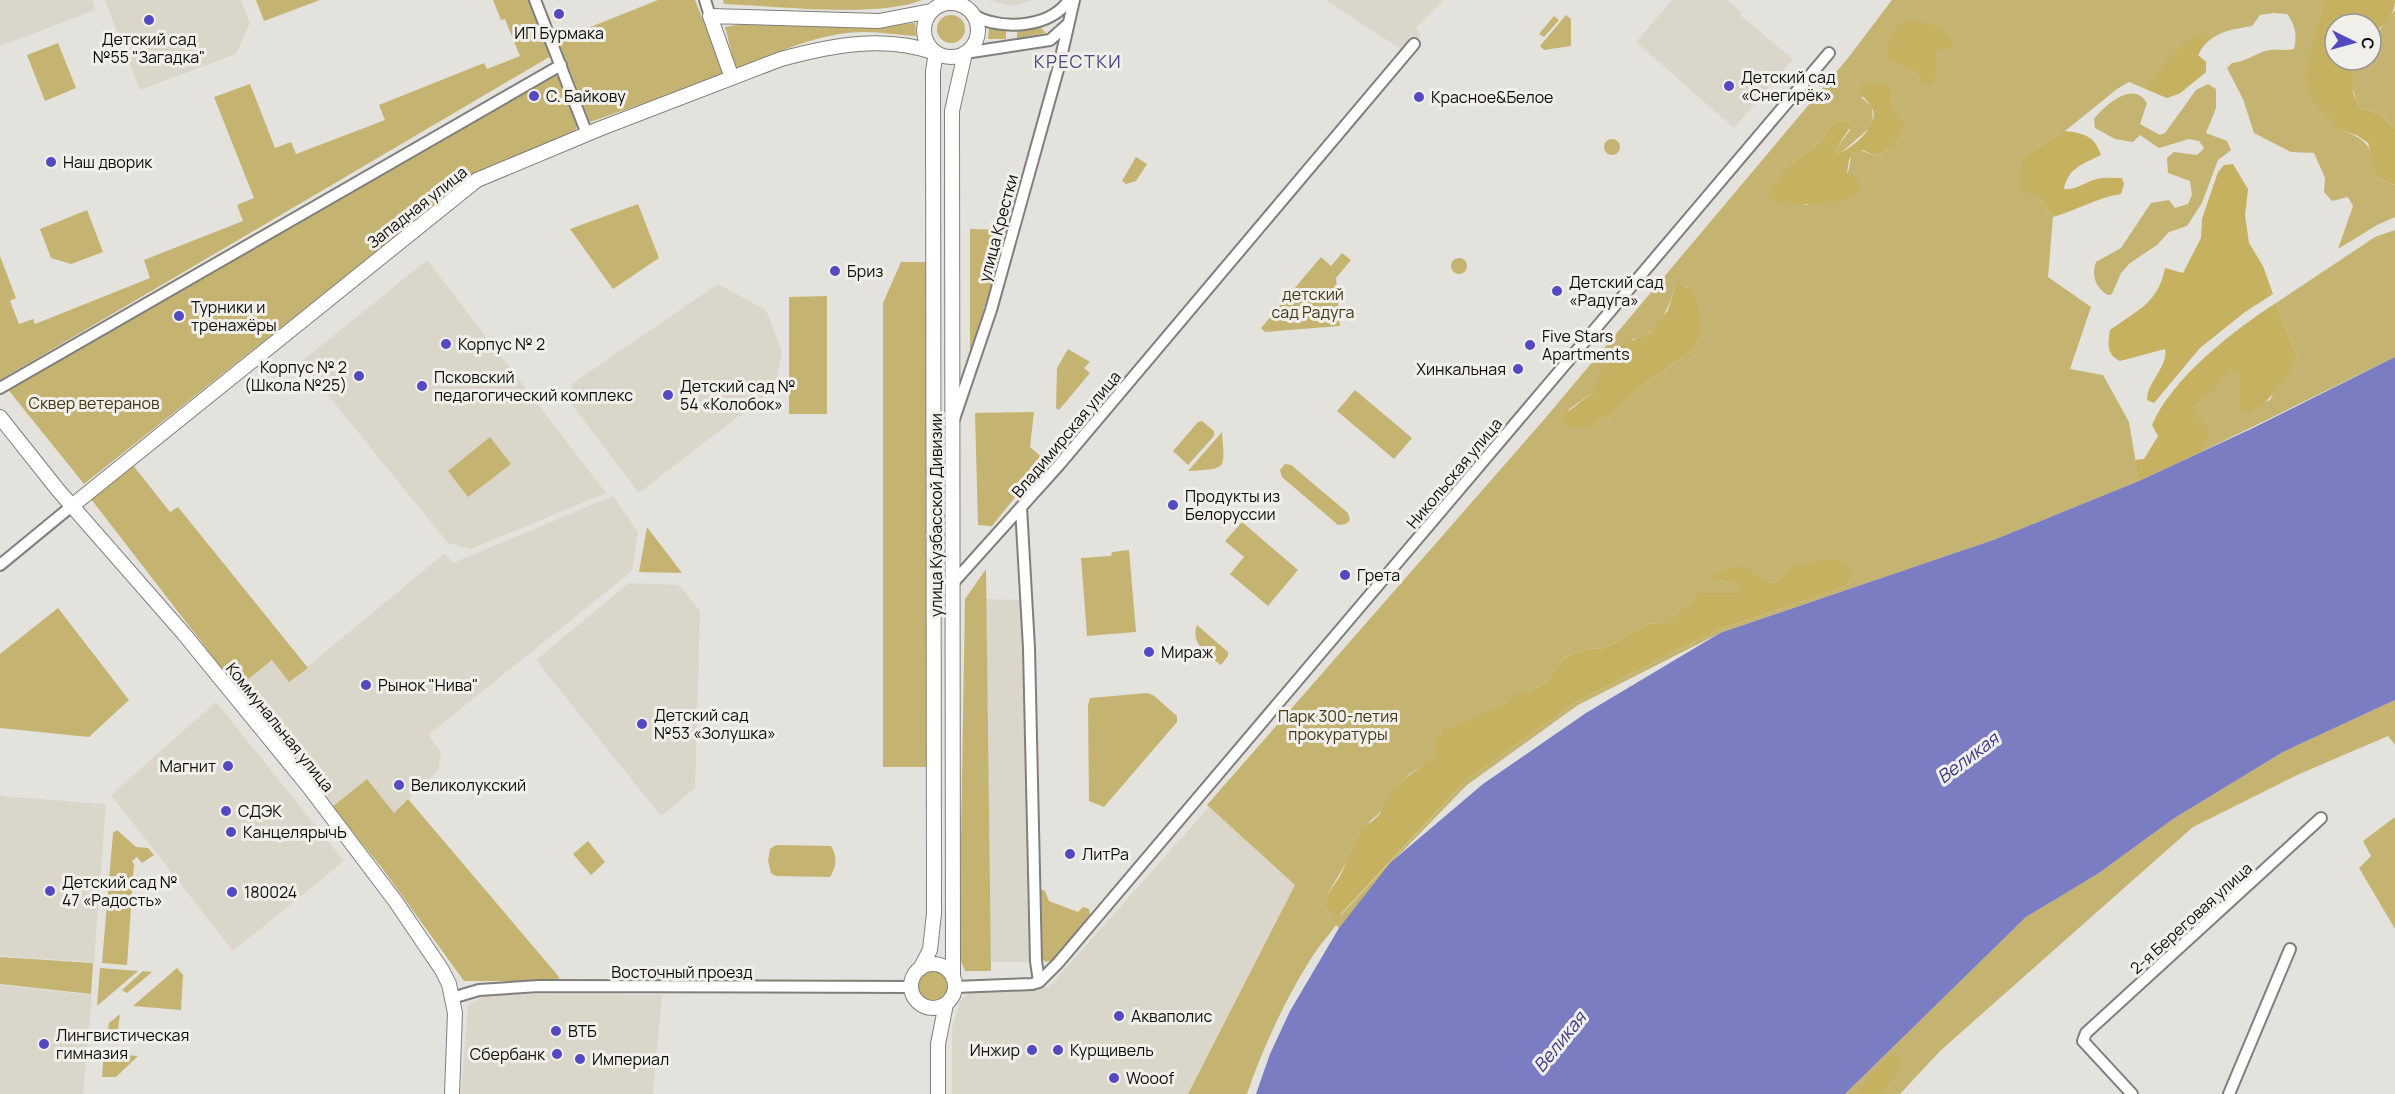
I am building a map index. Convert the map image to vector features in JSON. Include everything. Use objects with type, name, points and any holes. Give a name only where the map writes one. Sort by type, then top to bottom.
[{"type":"street","points":[[535,0],[587,134]]},
{"type":"street","points":[[705,0],[732,78]]},
{"type":"street","points":[[710,16],[879,21],[931,11],[946,3],[955,3],[964,6],[974,15],[986,21],[1016,25],[1058,14],[1069,0]]},
{"type":"street","name":"улица Крестки","points":[[953,422],[991,310],[1074,0]]},
{"type":"street","points":[[931,11],[926,19],[924,36],[936,53],[955,57],[965,53],[1050,40],[1066,31],[1049,18]]},
{"type":"street","points":[[965,53],[973,46],[978,36],[974,15]]},
{"type":"street","name":"Западная улица","points":[[0,565],[477,180],[587,134],[781,59],[860,43],[908,45],[936,53]]},
{"type":"street","name":"Владимирская улица","points":[[1040,982],[1036,961],[1029,648],[1022,507],[1414,44]]},
{"type":"street","name":"улица Кузбасской Дивизии","points":[[936,53],[933,71],[931,246],[934,913],[930,950],[913,980],[912,987],[916,999],[924,1005],[938,1044]]},
{"type":"street","name":"улица Кузбасской Дивизии","points":[[938,1094],[938,1044],[946,1004],[954,983],[952,111],[965,53]]},
{"type":"street","name":"Никольская улица","points":[[1040,982],[1102,912],[1829,53]]},
{"type":"street","points":[[0,388],[561,65]]},
{"type":"street","name":"Коммунальная улица","points":[[0,417],[184,634],[341,828],[442,970],[452,998],[456,1030],[452,1094]]},
{"type":"street","points":[[952,584],[1022,507]]},
{"type":"street","name":"2-я Береговая улица","points":[[2132,1094],[2083,1041],[2086,1033],[2321,818]]},
{"type":"street","points":[[2229,1094],[2290,949]]},
{"type":"street","points":[[920,969],[933,964],[940,965],[954,983],[1024,985],[1040,982]]},
{"type":"street","name":"Восточный проезд","points":[[452,998],[479,990],[539,986],[912,987]]},
{"type":"street","points":[[924,1005],[934,1008],[946,1004]]},
{"type":"shaded area","points":[[0,0],[92,0],[95,10],[0,46]]},
{"type":"shaded area","points":[[105,0],[241,0],[250,23],[236,54],[140,90]]},
{"type":"shaded area","points":[[989,0],[1035,0],[1009,6]]},
{"type":"shaded area","points":[[1326,0],[1444,0],[1416,28],[1421,35],[1405,52]]},
{"type":"shaded area","name":"Детский сад «Снегирёк»","points":[[1672,0],[1727,0],[1742,13],[1740,15],[1793,59],[1734,128],[1636,42]]},
{"type":"shaded area","points":[[2321,0],[2395,0],[2393,11],[2383,24],[2383,12],[2323,12],[2323,72],[2352,72],[2353,93],[2360,108],[2380,114],[2395,129],[2395,185],[2377,178],[2368,143],[2358,136],[2338,129],[2311,98],[2305,74],[2324,2]]},
{"type":"shaded area","points":[[1908,19],[1935,25],[1953,41],[1949,49],[1936,49],[1935,80],[1928,84],[1921,83],[1918,73],[1889,60],[1889,43],[1899,27]]},
{"type":"shaded area","points":[[2199,34],[2209,34],[2198,55],[2206,62],[2206,72],[2180,93],[2167,98],[2146,89],[2176,50]]},
{"type":"shaded area","points":[[1868,82],[1886,84],[1891,92],[1892,111],[1904,125],[1893,147],[1875,156],[1863,150],[1854,152],[1849,160],[1847,174],[1859,182],[1858,191],[1846,200],[1829,203],[1806,204],[1774,201],[1768,198],[1768,193],[1791,164],[1821,141],[1835,121],[1844,120],[1851,126],[1835,150],[1838,154],[1864,135],[1874,115],[1861,92],[1861,88]]},
{"type":"shaded area","points":[[2065,131],[2088,137],[2096,144],[2101,155],[2073,172],[2064,189],[2103,178],[2122,178],[2124,184],[2121,194],[2103,198],[2053,217],[2037,195],[2021,191],[2023,156]]},
{"type":"shaded area","points":[[2233,164],[2248,189],[2245,215],[2249,243],[2263,266],[2273,294],[2245,312],[2200,348],[2154,403],[2147,400],[2148,393],[2161,368],[2165,349],[2120,361],[2110,352],[2110,330],[2138,311],[2152,298],[2162,280],[2165,268],[2183,273],[2201,238],[2202,219],[2218,172],[2224,165]]},
{"type":"shaded area","name":"Псковский педагогический комплекс","points":[[427,260],[606,493],[471,549],[448,543],[301,362]]},
{"type":"shaded area","points":[[1678,283],[1691,290],[1697,302],[1700,334],[1692,350],[1643,385],[1610,417],[1597,421],[1591,428],[1568,427],[1561,417],[1592,393],[1600,374],[1624,344],[1650,333],[1668,310]]},
{"type":"shaded area","name":"Детский сад № 54 «Колобок»","points":[[718,284],[766,310],[782,351],[775,388],[639,493],[569,401],[573,383]]},
{"type":"shaded area","points":[[2276,303],[2298,358],[2274,393],[2260,406],[2240,413],[2240,374],[2232,369],[2196,407],[2200,421],[2210,432],[2203,445],[2203,451],[2139,481],[2135,460],[2144,459],[2158,436],[2152,425],[2161,407],[2174,390],[2206,356]]},
{"type":"shaded area","name":"Рынок \"Нива\"","points":[[613,496],[638,532],[632,571],[428,735],[441,752],[438,771],[394,813],[367,779],[332,807],[237,688],[273,660],[290,681],[445,553],[453,563]]},
{"type":"shaded area","points":[[1835,558],[1849,569],[1851,578],[1846,586],[1718,630],[1576,702],[1465,781],[1340,915],[1336,916],[1326,906],[1326,897],[1340,876],[1361,831],[1379,815],[1388,798],[1404,779],[1435,757],[1437,739],[1443,731],[1506,703],[1521,689],[1530,691],[1545,683],[1565,657],[1587,649],[1606,648],[1648,624],[1667,622],[1688,606],[1698,593],[1744,593],[1736,583],[1708,578],[1715,572],[1743,566],[1770,583],[1775,582],[1788,568]]},
{"type":"shaded area","name":"Детский сад №53 «Золушка»","points":[[629,583],[679,585],[700,611],[695,788],[661,816],[536,660]]},
{"type":"shaded area","points":[[986,599],[1022,600],[1032,962],[991,962]]},
{"type":"shaded area","points":[[216,702],[344,861],[233,951],[111,795]]},
{"type":"shaded area","name":"Детский сад № 47 «Радость»","points":[[0,796],[106,804],[94,962],[0,956]]},
{"type":"shaded area","points":[[1209,807],[1296,885],[1188,1094],[952,1094],[952,1028],[960,1001],[967,994],[977,990],[1049,987]]},
{"type":"shaded area","name":"Лингвистическая гимназия","points":[[0,985],[92,995],[83,1094],[0,1094]]},
{"type":"shaded area","points":[[487,994],[662,995],[653,1094],[461,1094],[468,1006]]},
{"type":"shaded area","points":[[1899,1056],[1898,1072],[1881,1094],[1856,1094],[1889,1057]]},
{"type":"green space","points":[[256,0],[320,0],[264,21]]},
{"type":"green space","points":[[493,0],[529,0],[551,56],[0,380],[0,256],[16,298],[10,301],[19,324],[33,319],[35,324],[150,278],[144,260],[243,221],[237,205],[254,198],[214,97],[250,84],[275,148],[291,142],[296,154],[385,120],[379,105],[484,63],[487,69],[520,56],[505,19],[501,20]]},
{"type":"green space","points":[[658,0],[695,0],[725,75],[590,122],[558,40]]},
{"type":"green space","points":[[723,0],[922,0],[880,8],[826,10],[724,4]]},
{"type":"green space","name":"Парк 300-летия прокуратуры","points":[[1892,0],[2321,0],[2324,2],[2313,47],[2338,129],[2363,141],[2373,158],[2377,178],[2395,185],[2395,217],[2377,225],[2338,249],[2353,206],[2348,197],[2332,201],[2324,192],[2325,178],[2314,153],[2291,152],[2254,133],[2243,99],[2227,68],[2232,63],[2265,51],[2294,49],[2295,31],[2287,14],[2260,15],[2252,26],[2221,33],[2208,41],[2198,55],[2206,62],[2206,72],[2180,93],[2167,98],[2129,82],[2065,131],[2023,156],[2037,195],[2053,217],[2048,277],[2091,307],[2070,369],[2103,375],[2129,422],[2139,481],[1996,539],[1720,633],[1578,705],[1467,785],[1391,863],[1339,928],[1336,925],[1316,951],[1286,1002],[1268,1039],[1247,1094],[1188,1094],[1295,885],[1207,805],[1542,422],[1848,58]],"holes":[[[1891,92],[1893,147],[1875,156],[1858,149],[1852,155],[1848,171],[1839,186],[1824,198],[1805,205],[1791,164],[1821,141],[1835,121],[1844,120],[1850,130],[1835,150],[1838,154],[1842,152],[1873,125],[1872,107],[1861,97]],[[1675,287],[1687,287],[1697,302],[1692,350],[1643,385],[1610,417],[1596,421],[1568,410],[1592,393],[1633,339],[1649,333],[1655,327],[1661,320]],[[1743,567],[1770,583],[1775,582],[1788,568],[1846,586],[1718,630],[1576,702],[1465,781],[1341,915],[1326,897],[1371,820],[1380,812],[1404,779],[1435,757],[1440,734],[1510,701],[1521,689],[1530,691],[1545,683],[1565,657],[1587,649],[1606,648],[1648,624],[1667,622],[1693,606],[1745,593],[1736,583],[1709,578],[1715,572]]]},
{"type":"green space","points":[[2395,10],[2395,129],[2380,114],[2360,108],[2351,79],[2351,72],[2383,72],[2383,25]]},
{"type":"green space","points":[[951,15],[961,19],[965,29],[961,39],[951,43],[941,39],[937,29],[941,19]]},
{"type":"green space","points":[[1566,15],[1571,19],[1571,46],[1544,50],[1540,46]]},
{"type":"green space","points":[[1554,16],[1559,20],[1544,37],[1539,34]]},
{"type":"green space","points":[[748,23],[887,26],[915,23],[916,36],[865,32],[831,36],[799,45],[736,70],[725,27]]},
{"type":"green space","points":[[989,28],[1006,30],[1006,39],[988,39]]},
{"type":"green space","points":[[1041,28],[1046,33],[1017,38],[1017,29]]},
{"type":"green space","points":[[58,43],[76,88],[45,101],[27,55]]},
{"type":"green space","name":"Сквер ветеранов","points":[[554,74],[560,79],[577,127],[570,138],[469,178],[84,484],[6,387]]},
{"type":"green space","points":[[2208,84],[2216,89],[2216,108],[2206,133],[2227,141],[2231,150],[2218,160],[2202,203],[2187,226],[2169,232],[2157,245],[2130,263],[2121,273],[2112,294],[2108,295],[2100,289],[2096,281],[2094,272],[2096,262],[2121,248],[2151,203],[2169,200],[2175,208],[2188,204],[2192,195],[2190,181],[2168,173],[2167,158],[2174,152],[2197,155],[2204,148],[2199,141],[2189,139],[2159,148],[2140,135],[2133,142],[2115,139],[2095,128],[2094,119],[2119,97],[2134,94],[2141,96],[2147,103],[2140,124],[2160,135],[2165,133],[2196,90]]},
{"type":"green space","points":[[1612,139],[1620,147],[1612,155],[1604,147]]},
{"type":"green space","points":[[1136,157],[1147,164],[1136,181],[1126,184],[1122,181]]},
{"type":"green space","points":[[638,204],[659,258],[613,289],[570,229]]},
{"type":"green space","points":[[87,210],[103,252],[71,264],[51,258],[40,229]]},
{"type":"green space","points":[[970,229],[1008,230],[970,354]]},
{"type":"green space","points":[[2395,230],[2395,357],[2203,451],[2196,407],[2227,372],[2233,369],[2240,374],[2240,413],[2270,400],[2280,380],[2298,358],[2276,303],[2375,237]]},
{"type":"green space","name":"детский сад Радуга","points":[[1342,253],[1351,260],[1336,278],[1340,326],[1265,332],[1261,328],[1321,257],[1331,266]]},
{"type":"green space","points":[[1459,258],[1465,260],[1467,266],[1465,272],[1459,274],[1453,272],[1451,266],[1453,260]]},
{"type":"green space","points":[[901,262],[933,262],[928,767],[883,767],[883,303]]},
{"type":"green space","points":[[827,296],[827,414],[789,414],[789,297]]},
{"type":"green space","points":[[1068,349],[1090,362],[1084,368],[1090,373],[1059,410],[1056,408],[1057,368]]},
{"type":"green space","points":[[1355,390],[1412,438],[1394,459],[1337,411]]},
{"type":"green space","points":[[1034,412],[1030,447],[1045,460],[992,526],[978,525],[975,413]]},
{"type":"green space","points":[[1202,421],[1214,431],[1214,436],[1188,465],[1173,451],[1198,422]]},
{"type":"green space","points":[[1222,432],[1223,461],[1221,465],[1217,468],[1188,471]]},
{"type":"green space","points":[[490,437],[511,464],[468,497],[448,471]]},
{"type":"green space","points":[[132,464],[170,512],[178,507],[308,668],[289,682],[272,660],[237,688],[91,499]]},
{"type":"green space","points":[[1285,464],[1291,465],[1348,513],[1350,520],[1346,524],[1338,525],[1282,477],[1280,470]]},
{"type":"green space","points":[[1242,522],[1298,570],[1268,606],[1230,574],[1244,557],[1225,541]]},
{"type":"green space","points":[[647,527],[682,573],[639,572]]},
{"type":"green space","points":[[1129,550],[1136,632],[1087,636],[1081,558],[1111,556],[1112,552]]},
{"type":"green space","points":[[986,569],[991,971],[965,971],[959,956],[965,599]]},
{"type":"green space","points":[[58,608],[129,700],[89,737],[0,728],[0,654]]},
{"type":"green space","points":[[1197,625],[1228,652],[1228,656],[1221,665],[1198,643],[1195,632]]},
{"type":"green space","points":[[1147,693],[1153,695],[1177,716],[1177,722],[1104,807],[1089,801],[1088,705],[1090,698]]},
{"type":"green space","points":[[2395,700],[2395,745],[2388,736],[2297,775],[2193,827],[1940,1051],[1900,1094],[1845,1094],[2026,917],[2099,873],[2173,819],[2283,752]]},
{"type":"green space","points":[[367,779],[394,813],[408,799],[560,978],[549,981],[464,981],[382,868],[332,807]]},
{"type":"green space","points":[[2395,817],[2395,929],[2359,868],[2371,856],[2363,841]]},
{"type":"green space","points":[[117,830],[136,847],[148,848],[154,855],[142,863],[137,857],[132,861],[134,864],[127,965],[102,963],[113,833]]},
{"type":"green space","points":[[588,841],[605,862],[591,875],[573,854]]},
{"type":"green space","points":[[776,845],[831,846],[835,861],[830,877],[776,876],[771,873],[768,861],[770,849]]},
{"type":"green space","points":[[1040,889],[1045,891],[1049,901],[1078,912],[1083,907],[1089,909],[1090,915],[1053,960],[1046,962],[1041,958]]},
{"type":"green space","points":[[0,957],[93,963],[91,994],[0,984]]},
{"type":"green space","points":[[100,968],[138,971],[97,1006]]},
{"type":"green space","points":[[177,968],[183,975],[181,1010],[133,1006]]},
{"type":"green space","points":[[933,970],[944,975],[949,986],[944,997],[933,1002],[922,997],[917,986],[922,975]]},
{"type":"green space","points":[[143,971],[152,972],[127,993],[122,990]]},
{"type":"green space","points":[[120,1014],[116,1045],[107,1033],[109,1023]]},
{"type":"green space","points":[[104,1053],[138,1056],[116,1077],[102,1077]]},
{"type":"water","name":"Великая","points":[[2395,357],[2395,700],[2283,752],[2173,819],[2099,873],[2026,917],[1845,1094],[1256,1094],[1270,1054],[1290,1011],[1339,928],[1390,863],[1483,784],[1586,713],[1720,633],[1996,539],[2139,481],[2253,428]]},
{"type":"place","name":"ИП Бурмака","points":[[559,14]]},
{"type":"place","name":"Детский сад №55 \"Загадка\"","points":[[149,20]]},
{"type":"place","name":"Детский сад «Снегирёк»","points":[[1729,86]]},
{"type":"place","name":"С. Байкову","points":[[534,96]]},
{"type":"place","name":"Красное&Белое","points":[[1419,97]]},
{"type":"place","name":"Наш дворик","points":[[51,162]]},
{"type":"place","name":"Бриз","points":[[835,271]]},
{"type":"place","name":"Детский сад «Радуга»","points":[[1557,291]]},
{"type":"place","name":"Турники и тренажёры","points":[[179,316]]},
{"type":"place","name":"Корпус № 2","points":[[446,344]]},
{"type":"place","name":"Five Stars Apartments","points":[[1530,345]]},
{"type":"place","name":"Хинкальная","points":[[1518,369]]},
{"type":"place","name":"Корпус № 2 (Школа №25)","points":[[359,376]]},
{"type":"place","name":"Псковский педагогический комплекс","points":[[422,386]]},
{"type":"place","name":"Детский сад № 54 «Колобок»","points":[[668,395]]},
{"type":"place","name":"Продукты из Белоруссии","points":[[1173,505]]},
{"type":"place","name":"Грета","points":[[1345,575]]},
{"type":"place","name":"Мираж","points":[[1149,652]]},
{"type":"place","name":"Рынок \"Нива\"","points":[[366,685]]},
{"type":"place","name":"Детский сад №53 «Золушка»","points":[[642,724]]},
{"type":"place","name":"Магнит","points":[[228,766]]},
{"type":"place","name":"Великолукский","points":[[399,785]]},
{"type":"place","name":"СДЭК","points":[[226,811]]},
{"type":"place","name":"КанцелярычЬ","points":[[231,832]]},
{"type":"place","name":"ЛитРа","points":[[1070,854]]},
{"type":"place","name":"Детский сад № 47 «Радость»","points":[[50,891]]},
{"type":"place","name":"180024","points":[[232,892]]},
{"type":"place","name":"Акваполис","points":[[1119,1016]]},
{"type":"place","name":"ВТБ","points":[[556,1031]]},
{"type":"place","name":"Лингвистическая гимназия","points":[[44,1044]]},
{"type":"place","name":"Инжир","points":[[1032,1050]]},
{"type":"place","name":"Курщивель","points":[[1058,1050]]},
{"type":"place","name":"Сбербанк","points":[[557,1054]]},
{"type":"place","name":"Империал","points":[[580,1059]]},
{"type":"place","name":"Wooof","points":[[1114,1078]]},
{"type":"district","name":"КРЕСТКИ","points":[[1078,62]]}]
